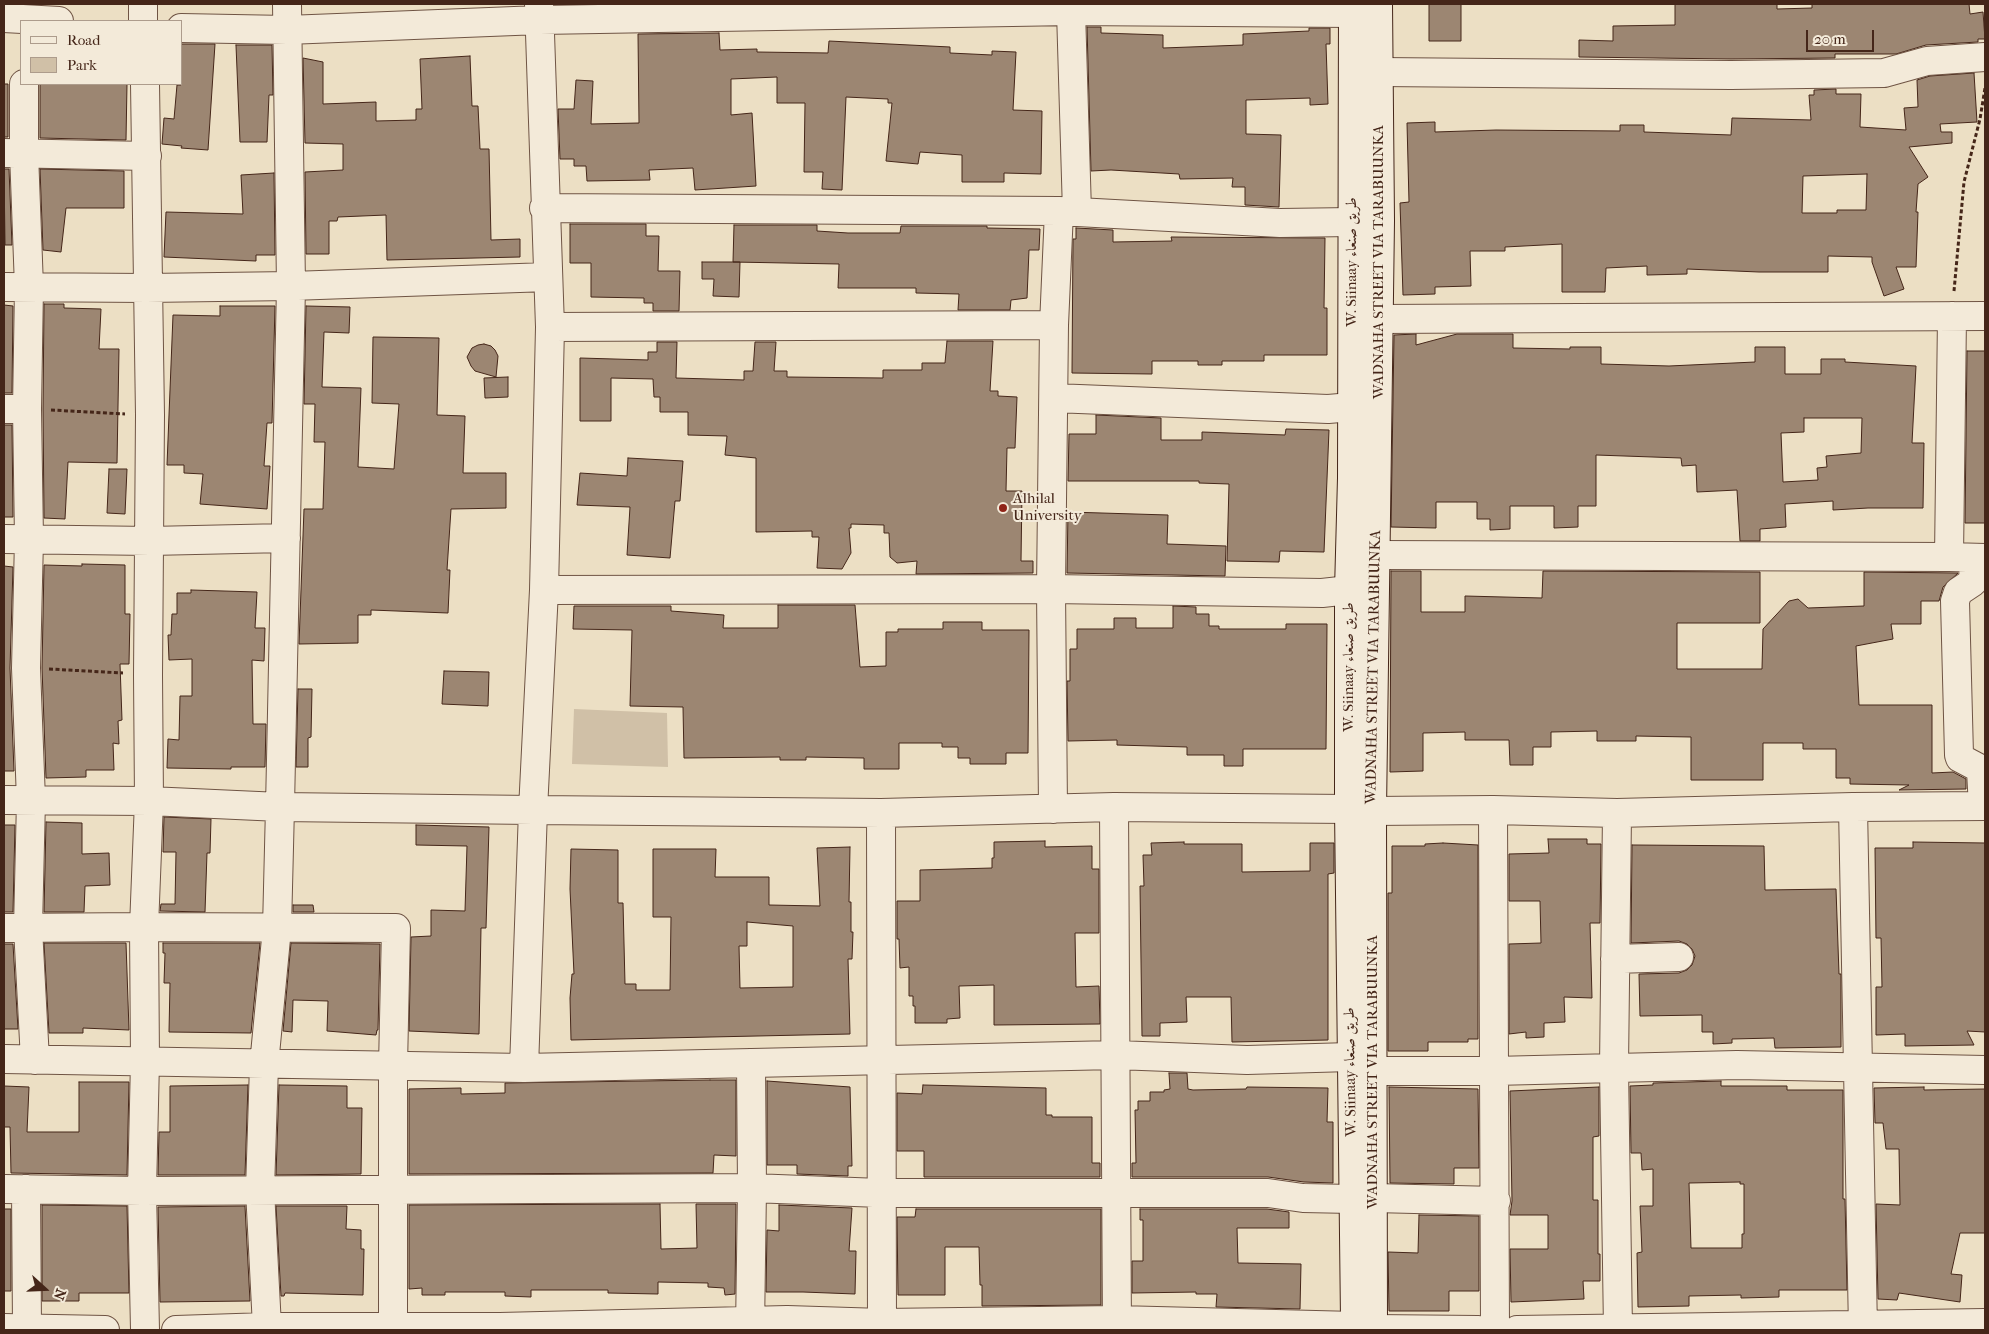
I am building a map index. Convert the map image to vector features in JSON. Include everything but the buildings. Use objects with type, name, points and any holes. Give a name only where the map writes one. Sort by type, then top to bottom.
[{"type":"street","points":[[143,4],[143,20]]},
{"type":"street","name":"WADNAHA STREET VIA TARABUUNKA","points":[[1360,810],[1376,555],[1380,222],[1378,4]]},
{"type":"street","points":[[182,28],[287,17],[539,12],[1353,9]]},
{"type":"street","name":"W. Siinaay طريق صنعاء","points":[[1353,9],[1352,407],[1349,590],[1360,810],[1364,1329]]},
{"type":"street","points":[[1053,809],[1051,589],[1054,325],[1068,212],[1071,11]]},
{"type":"street","points":[[524,1068],[544,590],[550,327],[544,208],[539,12]]},
{"type":"street","points":[[267,1327],[260,1190],[264,1065],[277,928],[292,286],[287,17]]},
{"type":"street","points":[[18,19],[38,20]]},
{"type":"street","points":[[1379,72],[1731,75],[1884,73],[1927,61],[1985,57]]},
{"type":"street","points":[[24,85],[14,153],[17,539],[15,668],[31,800],[16,928],[35,1060]]},
{"type":"street","points":[[144,1330],[142,1191],[145,1061],[144,926],[150,801],[148,675],[150,415],[145,85]]},
{"type":"street","points":[[14,153],[147,156]]},
{"type":"street","points":[[544,208],[1068,212],[1280,224],[1352,222]]},
{"type":"street","points":[[16,287],[292,286],[548,277]]},
{"type":"street","points":[[4,800],[150,801],[280,807],[881,812],[1114,808],[1493,810],[1617,813],[1984,806],[1981,772],[1977,767],[1960,758],[1959,755],[1955,601],[1958,592],[1973,582],[1969,558],[1952,316]]},
{"type":"street","points":[[1378,318],[1985,316]]},
{"type":"street","points":[[550,327],[1054,325]]},
{"type":"street","points":[[1054,398],[1328,409],[1352,407]]},
{"type":"street","points":[[17,539],[150,541],[286,538]]},
{"type":"street","points":[[1376,555],[1969,558]]},
{"type":"street","points":[[544,590],[1051,589],[1322,593],[1349,590]]},
{"type":"street","points":[[1853,807],[1863,1328]]},
{"type":"street","points":[[1114,808],[1117,1325]]},
{"type":"street","points":[[1493,810],[1495,1330]]},
{"type":"street","points":[[881,812],[880,1193],[882,1327]]},
{"type":"street","points":[[1617,813],[1614,1067],[1618,1329]]},
{"type":"street","points":[[16,928],[144,926],[396,928],[392,1066],[393,1328]]},
{"type":"street","points":[[1615,959],[1679,957]]},
{"type":"street","points":[[4,1059],[524,1068],[1116,1055],[1494,1071],[1737,1065],[1985,1070]]},
{"type":"street","points":[[750,1326],[752,1063]]},
{"type":"street","points":[[105,1330],[16,1328],[15,1189],[142,1191],[752,1188],[880,1193],[1268,1193],[1303,1198],[1496,1201]]},
{"type":"street","points":[[1517,1330],[1863,1328],[1985,1324]]},
{"type":"street","points":[[176,1330],[267,1327],[500,1329],[1117,1325],[1478,1330]]},
{"type":"path","points":[[1952,316],[1964,182],[1980,119],[1985,88]]},
{"type":"path","points":[[15,409],[150,415]]},
{"type":"path","points":[[15,668],[148,675]]},
{"type":"green space","points":[[574,709],[667,713],[668,767],[572,764]]},
{"type":"place","name":"Alhilal University","points":[[1003,508]]}]
